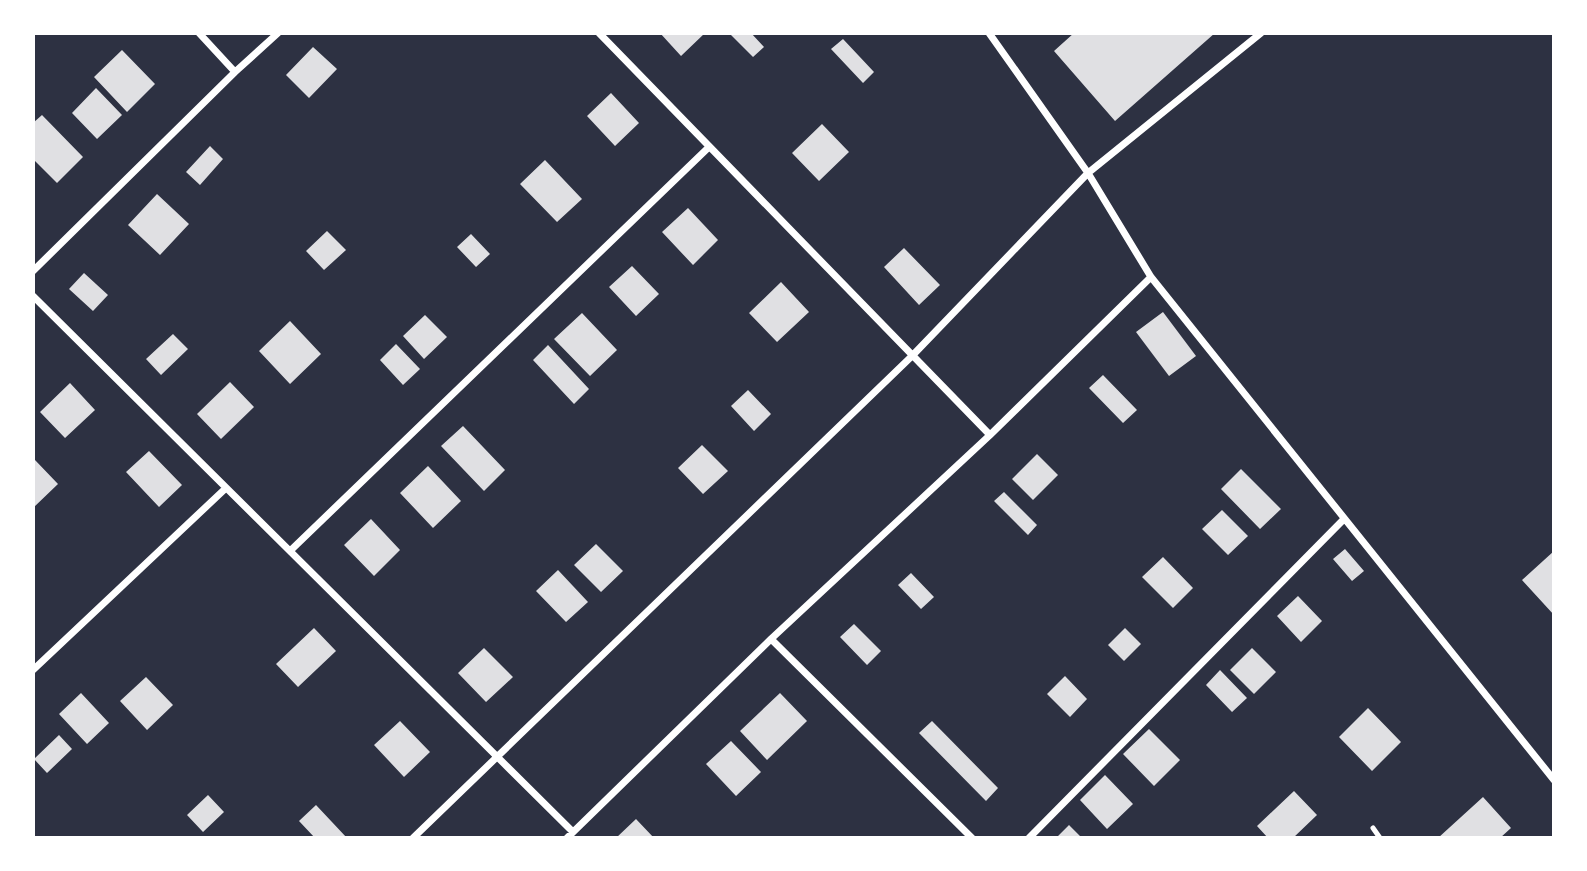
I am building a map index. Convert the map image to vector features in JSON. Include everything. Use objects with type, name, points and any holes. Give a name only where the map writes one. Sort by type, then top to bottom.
[{"type":"street","points":[[199,33],[235,72]]},
{"type":"street","points":[[33,271],[278,33]]},
{"type":"street","points":[[599,33],[990,435]]},
{"type":"street","points":[[989,33],[1088,173],[1151,277],[1554,780]]},
{"type":"street","points":[[413,838],[912,356],[1088,173],[1261,33]]},
{"type":"street","points":[[290,551],[709,147]]},
{"type":"street","points":[[33,296],[497,757],[570,835],[771,639],[990,435],[1151,277]]},
{"type":"street","points":[[33,670],[226,488]]},
{"type":"street","points":[[1029,838],[1344,519]]},
{"type":"street","points":[[771,639],[972,838]]},
{"type":"lane","points":[[1373,828],[1380,838]]},
{"type":"building","points":[[660,33],[705,33],[681,56]]},
{"type":"building","points":[[729,33],[751,33],[764,47],[753,57]]},
{"type":"building","points":[[1074,33],[1215,33],[1115,121],[1054,51]]},
{"type":"building","points":[[843,39],[874,72],[863,83],[831,49]]},
{"type":"building","points":[[313,47],[337,69],[309,98],[286,75]]},
{"type":"building","points":[[122,50],[155,84],[127,112],[94,77]]},
{"type":"building","points":[[96,88],[122,115],[97,139],[72,113]]},
{"type":"building","points":[[611,93],[639,123],[615,146],[587,116]]},
{"type":"building","points":[[42,115],[83,157],[57,183],[33,159],[33,123]]},
{"type":"building","points":[[822,124],[849,152],[819,181],[792,153]]},
{"type":"building","points":[[210,146],[223,159],[200,185],[186,172]]},
{"type":"building","points":[[545,160],[582,199],[557,222],[520,184]]},
{"type":"building","points":[[157,194],[189,224],[160,255],[128,225]]},
{"type":"building","points":[[688,208],[718,240],[693,265],[662,232]]},
{"type":"building","points":[[327,231],[346,250],[324,270],[306,251]]},
{"type":"building","points":[[471,234],[490,254],[476,267],[457,247]]},
{"type":"building","points":[[904,248],[940,285],[919,305],[884,267]]},
{"type":"building","points":[[632,266],[659,294],[636,316],[609,287]]},
{"type":"building","points":[[84,273],[108,295],[93,311],[69,289]]},
{"type":"building","points":[[781,282],[809,312],[777,342],[749,313]]},
{"type":"building","points":[[1163,312],[1196,356],[1169,376],[1136,332]]},
{"type":"building","points":[[582,313],[617,350],[590,376],[554,339]]},
{"type":"building","points":[[425,315],[447,337],[424,359],[403,336]]},
{"type":"building","points":[[290,321],[321,354],[290,384],[259,351]]},
{"type":"building","points":[[173,334],[188,349],[161,375],[146,359]]},
{"type":"building","points":[[396,344],[420,369],[403,385],[380,360]]},
{"type":"building","points":[[548,345],[589,389],[574,404],[533,360]]},
{"type":"building","points":[[1103,375],[1137,410],[1123,423],[1089,388]]},
{"type":"building","points":[[230,382],[254,407],[221,439],[197,414]]},
{"type":"building","points":[[70,383],[95,410],[65,438],[40,412]]},
{"type":"building","points":[[748,390],[771,414],[754,431],[731,406]]},
{"type":"building","points":[[463,426],[505,470],[484,491],[441,446]]},
{"type":"building","points":[[702,445],[728,471],[703,494],[678,468]]},
{"type":"building","points":[[149,451],[182,485],[159,507],[126,472]]},
{"type":"building","points":[[1037,454],[1058,475],[1033,500],[1012,479]]},
{"type":"building","points":[[35,460],[58,484],[33,508],[33,462]]},
{"type":"building","points":[[428,466],[461,501],[433,528],[400,493]]},
{"type":"building","points":[[1241,469],[1281,509],[1260,529],[1221,489]]},
{"type":"building","points":[[1004,492],[1037,525],[1028,535],[994,501]]},
{"type":"building","points":[[1222,510],[1248,536],[1228,555],[1202,529]]},
{"type":"building","points":[[371,519],[400,550],[374,576],[344,545]]},
{"type":"building","points":[[596,544],[623,571],[601,592],[574,565]]},
{"type":"building","points":[[1345,549],[1364,571],[1352,581],[1333,559]]},
{"type":"building","points":[[1554,551],[1554,615],[1522,580]]},
{"type":"building","points":[[1163,557],[1193,588],[1173,608],[1142,577]]},
{"type":"building","points":[[558,570],[588,602],[566,622],[536,591]]},
{"type":"building","points":[[911,573],[934,597],[921,609],[898,585]]},
{"type":"building","points":[[1298,596],[1322,621],[1301,642],[1277,616]]},
{"type":"building","points":[[854,624],[881,651],[867,665],[840,637]]},
{"type":"building","points":[[314,628],[336,651],[298,687],[276,664]]},
{"type":"building","points":[[1125,628],[1141,644],[1124,661],[1108,645]]},
{"type":"building","points":[[484,648],[513,677],[486,702],[458,673]]},
{"type":"building","points":[[1252,648],[1276,672],[1254,694],[1230,670]]},
{"type":"building","points":[[1220,670],[1247,698],[1232,712],[1206,685]]},
{"type":"building","points":[[1065,676],[1087,699],[1070,717],[1047,694]]},
{"type":"building","points":[[146,677],[173,705],[147,730],[120,701]]},
{"type":"building","points":[[81,693],[109,723],[87,744],[59,714]]},
{"type":"building","points":[[780,693],[807,721],[767,760],[740,731]]},
{"type":"building","points":[[1368,708],[1401,742],[1372,771],[1339,737]]},
{"type":"building","points":[[400,721],[430,752],[404,777],[374,745]]},
{"type":"building","points":[[932,721],[998,788],[986,801],[919,733]]},
{"type":"building","points":[[1149,729],[1180,760],[1154,786],[1123,754]]},
{"type":"building","points":[[59,735],[72,749],[47,773],[34,759]]},
{"type":"building","points":[[731,741],[761,772],[736,796],[706,764]]},
{"type":"building","points":[[1105,775],[1133,804],[1107,829],[1080,800]]},
{"type":"building","points":[[1294,791],[1317,815],[1293,838],[1268,838],[1257,826]]},
{"type":"building","points":[[208,795],[224,812],[203,832],[187,815]]},
{"type":"building","points":[[1483,797],[1511,828],[1500,838],[1438,838]]},
{"type":"building","points":[[316,805],[347,838],[315,838],[299,821]]},
{"type":"building","points":[[636,819],[654,838],[616,838]]},
{"type":"building","points":[[1069,825],[1082,838],[1056,838]]}]
